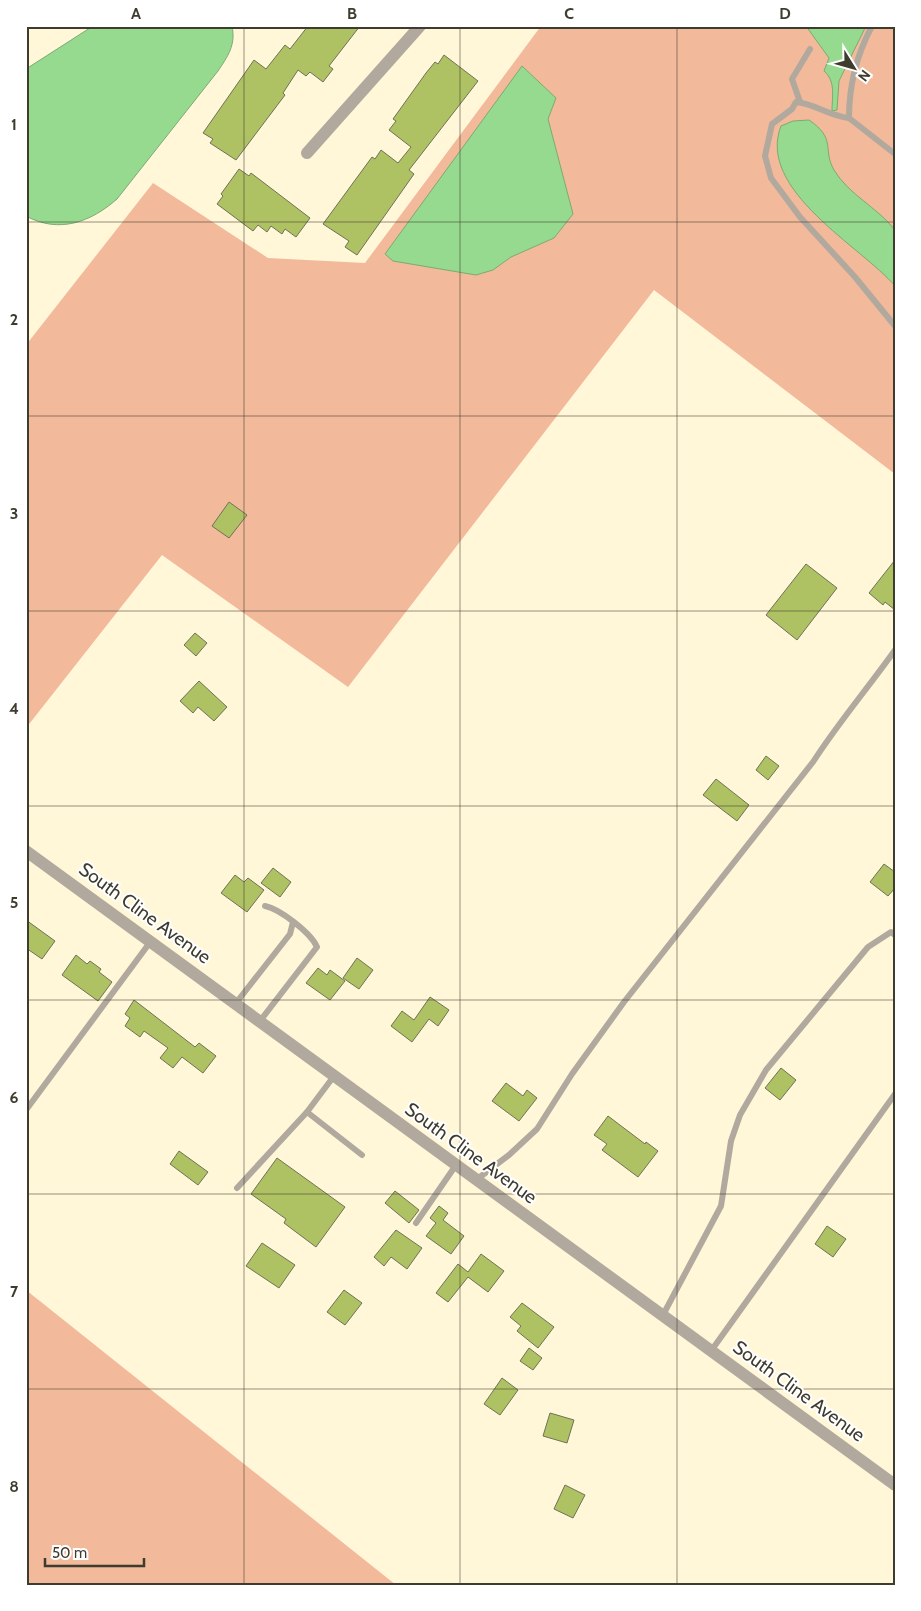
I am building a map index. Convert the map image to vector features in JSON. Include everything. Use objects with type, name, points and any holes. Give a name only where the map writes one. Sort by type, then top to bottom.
[{"type":"street","points":[[307,153],[420,26]]},
{"type":"street","name":"South Cline Avenue","points":[[26,851],[895,1485]]},
{"type":"lane","points":[[849,118],[849,92],[866,37],[872,26]]},
{"type":"lane","points":[[800,102],[792,79],[810,50]]},
{"type":"lane","points":[[895,154],[849,118],[822,112],[796,102],[792,109],[772,124],[766,156],[770,178],[800,217],[855,277],[895,326]]},
{"type":"lane","points":[[476,1180],[509,1156],[538,1129],[572,1074],[624,1002],[813,762],[840,721],[895,650]]},
{"type":"lane","points":[[260,1021],[317,947],[313,938],[274,908],[265,906]]},
{"type":"lane","points":[[236,1003],[290,934],[292,922]]},
{"type":"lane","points":[[663,1315],[721,1206],[731,1141],[740,1115],[766,1070],[868,947],[891,932],[895,935]]},
{"type":"lane","points":[[26,1110],[151,941]]},
{"type":"lane","points":[[237,1188],[306,1112],[334,1076]]},
{"type":"lane","points":[[711,1350],[895,1094]]},
{"type":"lane","points":[[306,1112],[362,1155]]},
{"type":"lane","points":[[416,1223],[456,1165]]},
{"type":"shaded area","points":[[93,26],[232,26],[233,39],[228,55],[218,71],[117,199],[96,214],[85,219],[62,225],[50,224],[26,216],[26,69]]},
{"type":"shaded area","points":[[541,26],[895,26],[895,474],[654,290],[348,687],[162,555],[26,728],[26,345],[153,183],[268,258],[365,263]]},
{"type":"shaded area","points":[[806,26],[866,26],[839,81],[837,110],[832,111],[832,84],[824,71],[829,58]]},
{"type":"shaded area","points":[[522,66],[556,98],[548,119],[573,214],[554,238],[511,257],[493,270],[476,275],[393,261],[385,254]]},
{"type":"shaded area","points":[[809,120],[823,133],[828,144],[831,163],[840,179],[880,214],[895,230],[895,286],[816,215],[797,194],[784,173],[777,150],[781,126],[793,121]]},
{"type":"shaded area","points":[[26,1290],[396,1585],[26,1585]]},
{"type":"building","points":[[308,26],[360,26],[329,66],[333,69],[323,82],[310,72],[306,76],[298,70],[283,93],[285,95],[236,160],[210,143],[213,139],[203,133],[254,60],[266,69],[285,45],[290,49]]},
{"type":"building","points":[[444,55],[478,81],[409,170],[414,174],[357,255],[345,247],[349,241],[323,224],[372,157],[375,159],[381,150],[398,163],[411,147],[389,130],[396,121],[393,119],[426,73],[435,62],[438,64]]},
{"type":"building","points":[[239,169],[249,176],[251,173],[310,218],[296,237],[285,229],[282,234],[271,226],[267,232],[258,225],[253,231],[217,204],[223,196],[221,194]]},
{"type":"building","points":[[229,502],[247,515],[229,538],[212,526]]},
{"type":"building","points":[[895,560],[895,610],[885,602],[883,605],[869,593]]},
{"type":"building","points":[[806,564],[837,588],[797,640],[766,615]]},
{"type":"building","points":[[195,633],[207,643],[196,656],[184,645]]},
{"type":"building","points":[[199,681],[227,707],[214,721],[198,707],[193,713],[180,701]]},
{"type":"building","points":[[766,756],[779,766],[768,780],[756,770]]},
{"type":"building","points":[[716,779],[749,805],[737,821],[703,795]]},
{"type":"building","points":[[884,864],[895,872],[895,888],[888,896],[870,882]]},
{"type":"building","points":[[273,868],[291,882],[280,897],[261,883]]},
{"type":"building","points":[[235,875],[244,882],[248,878],[264,890],[247,912],[221,893]]},
{"type":"building","points":[[26,920],[55,941],[42,959],[26,948]]},
{"type":"building","points":[[76,955],[87,964],[90,961],[101,969],[99,972],[112,982],[98,1001],[62,975]]},
{"type":"building","points":[[357,958],[373,970],[359,989],[343,978]]},
{"type":"building","points":[[318,968],[327,975],[330,970],[345,981],[330,1000],[306,983]]},
{"type":"building","points":[[430,997],[449,1010],[438,1026],[429,1019],[412,1042],[391,1026],[402,1011],[414,1020]]},
{"type":"building","points":[[134,1000],[195,1047],[199,1043],[216,1056],[203,1073],[182,1057],[173,1068],[160,1058],[168,1048],[144,1031],[140,1037],[125,1026],[130,1018],[125,1014]]},
{"type":"building","points":[[781,1068],[796,1080],[780,1100],[765,1088]]},
{"type":"building","points":[[506,1083],[523,1096],[527,1090],[537,1098],[519,1121],[492,1101]]},
{"type":"building","points":[[608,1116],[645,1144],[646,1142],[658,1151],[638,1177],[602,1150],[607,1144],[594,1135]]},
{"type":"building","points":[[179,1151],[208,1172],[198,1185],[170,1164]]},
{"type":"building","points":[[277,1158],[345,1207],[316,1247],[284,1223],[286,1219],[251,1194]]},
{"type":"building","points":[[395,1191],[419,1210],[409,1223],[385,1203]]},
{"type":"building","points":[[439,1206],[448,1213],[443,1220],[464,1236],[451,1254],[426,1236],[436,1223],[430,1218]]},
{"type":"building","points":[[827,1226],[846,1239],[833,1257],[815,1244]]},
{"type":"building","points":[[396,1230],[422,1248],[407,1269],[391,1257],[384,1266],[374,1257]]},
{"type":"building","points":[[262,1243],[295,1265],[279,1288],[246,1266]]},
{"type":"building","points":[[481,1254],[504,1271],[488,1292],[468,1277],[448,1302],[436,1293],[458,1264],[468,1272]]},
{"type":"building","points":[[344,1290],[362,1303],[345,1325],[327,1312]]},
{"type":"building","points":[[522,1303],[554,1327],[538,1348],[517,1331],[521,1326],[510,1317]]},
{"type":"building","points":[[529,1348],[542,1358],[533,1370],[520,1361]]},
{"type":"building","points":[[502,1378],[518,1390],[500,1415],[484,1404]]},
{"type":"building","points":[[550,1413],[574,1420],[567,1443],[543,1436]]},
{"type":"building","points":[[565,1485],[585,1495],[573,1518],[554,1509]]}]
